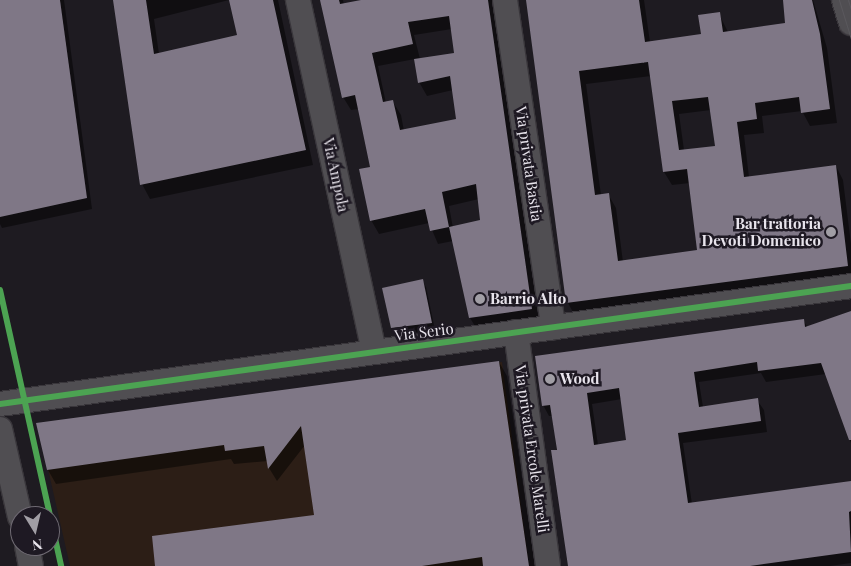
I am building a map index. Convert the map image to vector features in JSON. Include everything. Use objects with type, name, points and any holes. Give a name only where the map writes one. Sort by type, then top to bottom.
[{"type":"street","name":"Via Ampola","points":[[298,0],[374,351]]},
{"type":"street","name":"Via privata Bastia","points":[[505,0],[553,327]]},
{"type":"street","points":[[844,0],[851,24]]},
{"type":"street","name":"Via Serio","points":[[0,404],[851,286]]},
{"type":"street","name":"Via privata Ercole Marelli","points":[[516,332],[548,566]]},
{"type":"street","points":[[0,429],[18,506]]},
{"type":"shaded area","points":[[502,362],[529,566],[70,566],[60,522],[60,506],[56,506],[38,425]]},
{"type":"building","points":[[0,0],[60,0],[87,198],[0,217]]},
{"type":"building","points":[[113,0],[146,0],[154,54],[237,35],[229,0],[273,0],[306,150],[140,185]]},
{"type":"building","points":[[320,0],[339,0],[340,4],[361,0],[488,0],[532,309],[469,318],[449,227],[430,231],[425,209],[370,221],[359,169],[370,167],[355,95],[342,98]],"holes":[[[449,16],[454,53],[414,59],[418,83],[450,76],[456,119],[400,130],[393,100],[383,102],[372,53],[413,44],[408,22]],[[476,184],[480,220],[449,227],[442,192]]]},
{"type":"building","points":[[526,0],[639,0],[645,42],[701,34],[698,15],[720,12],[723,32],[785,23],[783,0],[812,0],[820,34],[830,109],[801,113],[799,97],[755,103],[757,119],[737,122],[744,177],[836,165],[848,266],[566,303]],"holes":[[[648,62],[663,172],[687,169],[697,250],[618,261],[609,193],[595,195],[579,71]],[[708,97],[715,146],[679,150],[672,101]]]},
{"type":"building","points":[[423,279],[432,323],[391,328],[382,288]]},
{"type":"building","points":[[851,311],[851,440],[849,440],[821,363],[758,371],[757,362],[694,372],[699,407],[758,398],[761,421],[678,433],[688,503],[851,481],[851,511],[849,512],[851,552],[750,566],[568,566],[551,450],[557,450],[550,405],[542,406],[535,356],[804,319],[805,327]],"holes":[[[619,388],[626,440],[594,445],[587,393]]]},
{"type":"building","points":[[499,361],[529,566],[483,566],[482,557],[422,566],[155,566],[152,536],[314,515],[301,426],[268,469],[264,446],[225,451],[224,445],[47,470],[36,423]]},
{"type":"tram line","points":[[839,0],[851,39]]},
{"type":"tram line","points":[[848,0],[851,9]]},
{"type":"cycle path","points":[[0,404],[851,286]]},
{"type":"cycle path","points":[[0,290],[61,566]]},
{"type":"place","name":"Bar trattoria Devoti Domenico","points":[[831,232]]},
{"type":"place","name":"Barrio Alto","points":[[480,299]]},
{"type":"place","name":"Wood","points":[[550,379]]}]
